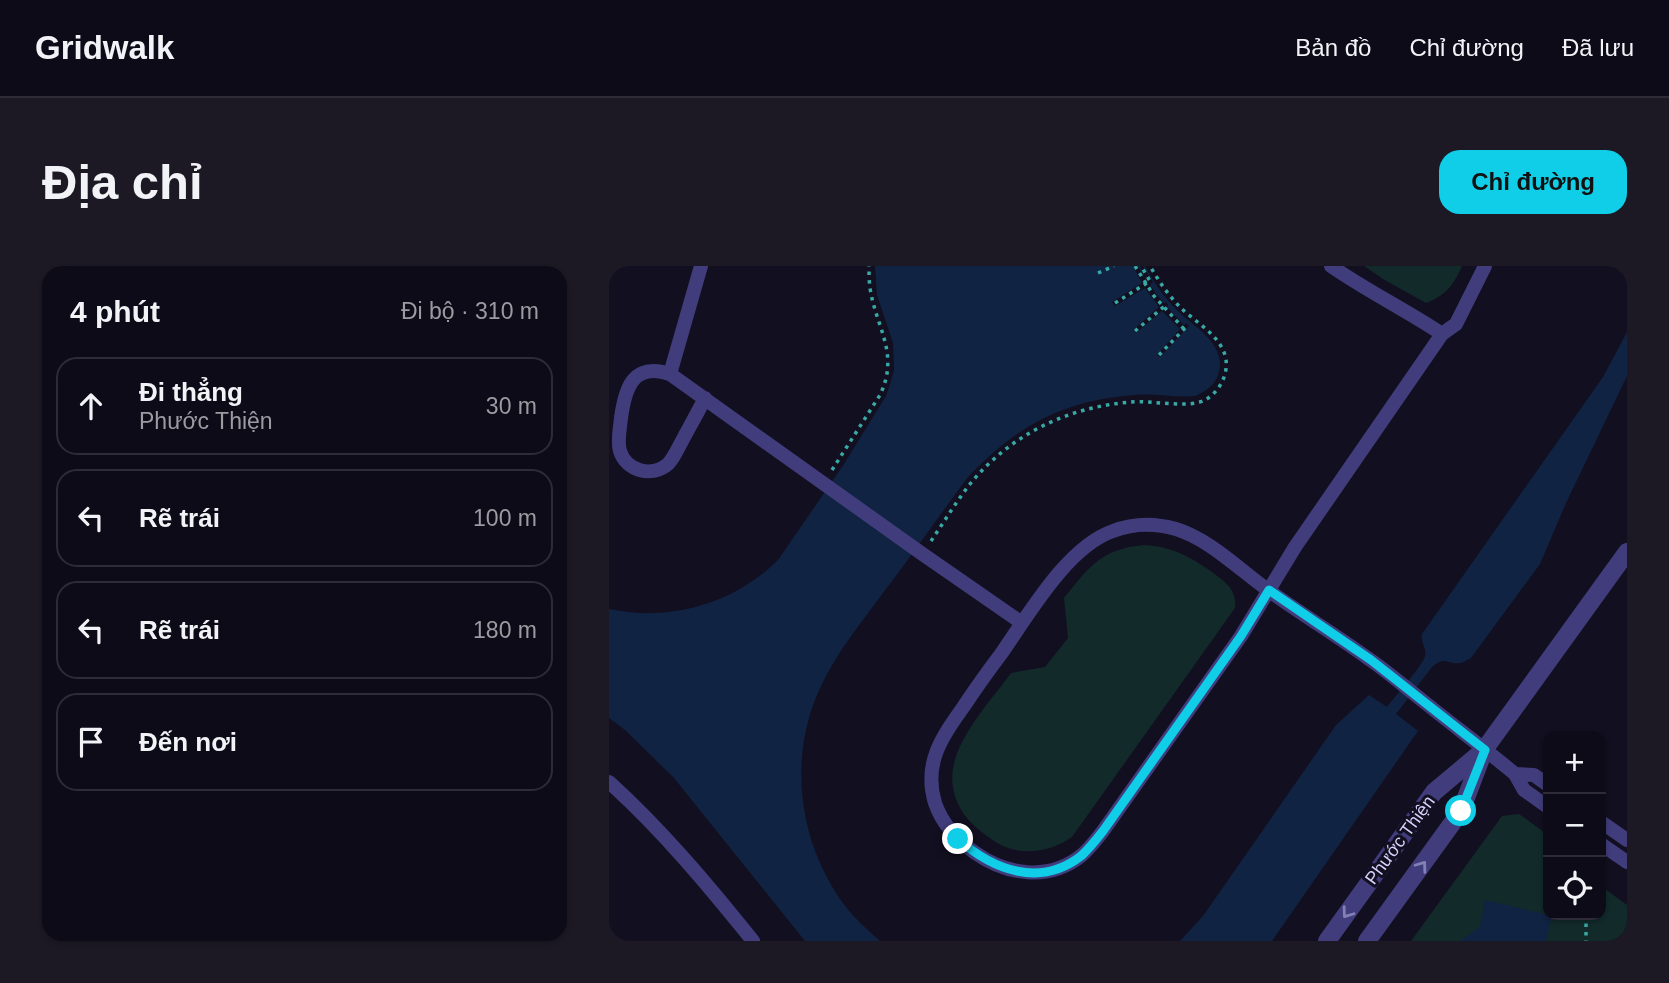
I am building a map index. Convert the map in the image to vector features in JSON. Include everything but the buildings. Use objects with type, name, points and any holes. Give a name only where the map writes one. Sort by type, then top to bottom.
[{"type":"street","points":[[670,374],[701,266]]},
{"type":"street","points":[[1331,266],[1442,334]]},
{"type":"street","points":[[1485,266],[1456,324],[1442,334],[1295,547],[1269,590],[1241,636],[1096,840],[1081,856],[1062,867],[1026,873],[997,865],[976,854],[958,839],[942,818],[931,786],[934,759],[945,733],[1068,562],[1098,537],[1138,525],[1160,525],[1206,543],[1269,590],[1371,660],[1515,774],[1524,790],[1543,803]]},
{"type":"street","points":[[705,398],[666,466],[652,472],[630,466],[621,454],[619,446],[623,399],[629,383],[643,373],[652,371],[670,374],[705,398],[921,553],[1022,623]]},
{"type":"street","name":"Phước Thiện","points":[[1367,941],[1461,811],[1485,750],[1627,552]]},
{"type":"street","name":"Phước Thiện","points":[[1327,941],[1434,792],[1485,750]]},
{"type":"street","points":[[1515,774],[1534,775],[1543,781]]},
{"type":"street","points":[[609,782],[642,812],[753,941]]},
{"type":"street","points":[[1606,825],[1627,840]]},
{"type":"street","points":[[1606,847],[1627,862]]},
{"type":"path","points":[[832,470],[880,395],[888,372],[887,347],[870,287],[869,266]]},
{"type":"path","points":[[1098,273],[1114,266]]},
{"type":"path","points":[[1135,266],[1145,284],[1185,327],[1160,355]]},
{"type":"path","points":[[1115,303],[1150,281],[1142,266]]},
{"type":"path","points":[[931,541],[979,475],[1008,448],[1039,426],[1075,412],[1111,404],[1143,401],[1192,404],[1203,401],[1219,387],[1226,370],[1224,351],[1213,336],[1178,305],[1150,266]]},
{"type":"path","points":[[1135,331],[1165,306]]},
{"type":"path","points":[[1586,920],[1586,941]]},
{"type":"green space","points":[[1364,266],[1462,266],[1448,289],[1426,303]]},
{"type":"green space","points":[[1144,545],[1180,553],[1212,572],[1232,591],[1235,608],[1072,837],[1040,850],[1023,851],[1003,846],[969,820],[955,797],[953,769],[961,744],[976,719],[1011,673],[1045,667],[1068,638],[1064,598],[1089,568],[1117,550]]},
{"type":"green space","points":[[1519,814],[1543,831],[1543,920],[1606,920],[1606,890],[1627,905],[1627,941],[1411,941],[1502,816]]},
{"type":"water","points":[[875,266],[1145,266],[1169,301],[1213,344],[1220,364],[1215,382],[1195,396],[1135,395],[1086,403],[1043,419],[1004,443],[968,477],[850,638],[827,673],[810,713],[801,771],[803,800],[817,856],[830,882],[850,912],[880,941],[805,941],[674,778],[609,718],[609,609],[655,613],[700,606],[742,588],[778,560],[844,464],[886,396],[890,384],[894,370],[893,343],[877,295]]},
{"type":"water","points":[[1627,332],[1627,376],[1540,564],[1471,658],[1461,663],[1437,663],[1396,714],[1418,731],[1272,941],[1180,941],[1203,916],[1336,725],[1369,695],[1387,707],[1419,667],[1425,656],[1422,634],[1603,377]]},
{"type":"water","points":[[1485,900],[1543,914],[1543,920],[1551,920],[1546,941],[1460,941],[1480,927]]},
{"type":"pier","points":[[1133,266],[1138,266],[1146,280],[1140,266],[1143,266],[1157,295],[1184,325],[1186,323],[1189,326],[1160,357],[1157,355],[1180,329],[1162,311],[1136,333],[1133,330],[1159,307],[1145,288],[1115,306],[1112,302],[1142,283]]},
{"type":"route","points":[[958,839],[986,860],[1015,872],[1051,870],[1081,856],[1103,831],[1241,636],[1269,590],[1371,660],[1485,750],[1461,811]]}]
